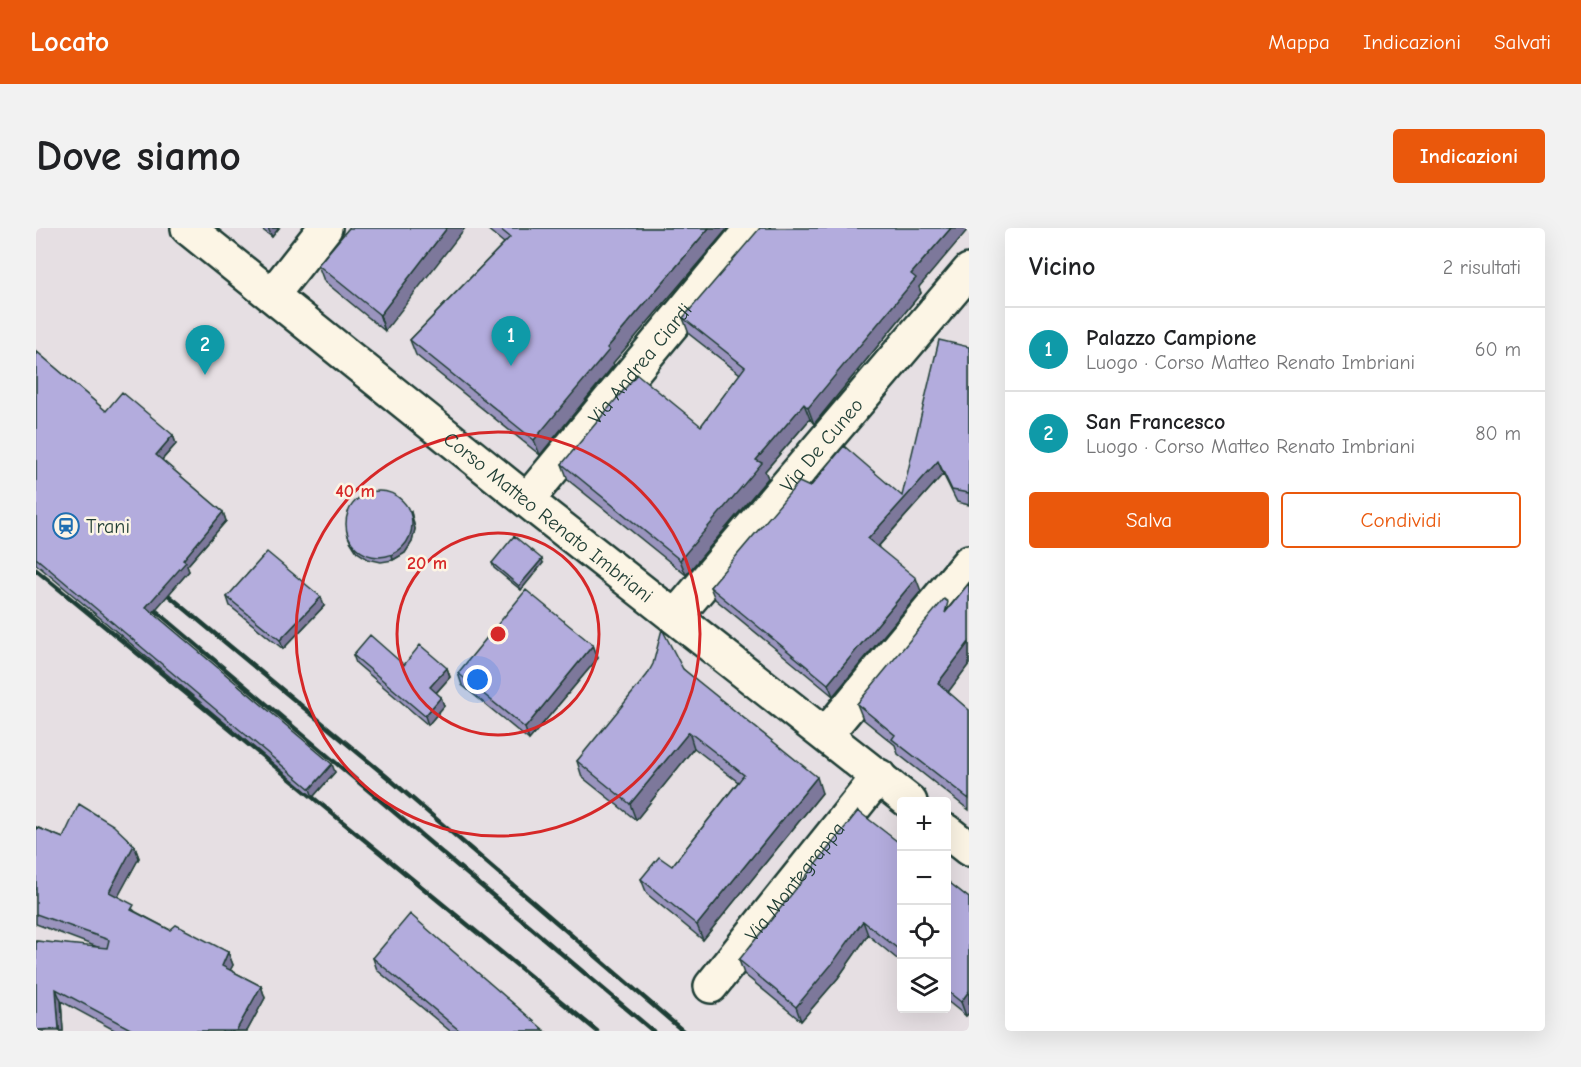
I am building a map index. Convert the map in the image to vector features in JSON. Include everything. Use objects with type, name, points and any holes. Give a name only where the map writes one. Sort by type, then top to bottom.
[{"type":"street","name":"Corso Matteo Renato Imbriani","points":[[188,228],[527,501],[905,797]]},
{"type":"street","points":[[272,295],[325,228]]},
{"type":"street","name":"Via Andrea Ciardi","points":[[527,501],[752,228]]},
{"type":"street","name":"Via De Cuneo","points":[[675,617],[969,271]]},
{"type":"street","points":[[826,734],[969,562]]},
{"type":"street","name":"Via Montegrappa","points":[[711,986],[879,776]]},
{"type":"street","points":[[951,835],[969,849]]},
{"type":"building","points":[[349,228],[447,228],[380,315],[318,265]]},
{"type":"building","points":[[499,228],[709,228],[607,348],[609,350],[534,440],[410,340],[510,237]]},
{"type":"building","points":[[760,228],[951,228],[911,274],[916,278],[808,408],[804,404],[756,460],[762,463],[680,560],[562,464],[637,374],[701,426],[745,367],[683,318]]},
{"type":"building","points":[[939,340],[969,347],[969,493],[952,490],[938,461],[868,539],[916,578],[828,684],[710,587],[799,482],[810,487],[844,446],[902,496]]},
{"type":"building","points":[[36,351],[106,411],[122,392],[173,435],[156,455],[223,512],[183,560],[186,562],[146,607],[332,764],[310,789],[36,558]]},
{"type":"building","points":[[385,491],[403,500],[410,511],[412,524],[410,537],[403,548],[392,555],[373,557],[355,548],[348,537],[346,518],[355,500],[366,493]]},
{"type":"building","points":[[514,536],[542,559],[519,586],[492,563]]},
{"type":"building","points":[[267,552],[321,597],[280,640],[227,597]]},
{"type":"building","points":[[969,583],[969,642],[938,683],[969,710],[969,799],[892,739],[895,735],[857,704],[944,599],[948,602],[945,613]]},
{"type":"building","points":[[526,590],[593,645],[525,728],[458,673]]},
{"type":"building","points":[[662,629],[683,669],[817,777],[697,925],[641,879],[659,857],[672,866],[744,775],[689,732],[630,804],[577,761],[647,675],[653,664]]},
{"type":"building","points":[[370,635],[404,665],[420,645],[447,668],[430,687],[441,697],[425,716],[353,655]]},
{"type":"building","points":[[79,804],[113,825],[134,845],[109,892],[134,905],[131,910],[170,930],[176,925],[228,952],[222,966],[261,986],[236,1031],[134,1031],[56,989],[59,1029],[36,1030],[36,941],[107,948],[109,940],[36,914],[36,827],[63,838]]},
{"type":"building","points":[[858,811],[897,841],[897,948],[863,921],[832,964],[796,1007],[739,960]]},
{"type":"building","points":[[951,884],[969,898],[969,991],[961,1002],[951,994]]},
{"type":"building","points":[[410,914],[545,1031],[460,1031],[373,958]]},
{"type":"railway","points":[[36,570],[597,1031]]},
{"type":"railway","points":[[155,584],[386,776],[683,1031]]},
{"type":"railway","points":[[142,599],[653,1031]]},
{"type":"place","name":"Palazzo Campione","points":[[511,366]]},
{"type":"place","name":"San Francesco","points":[[205,375]]},
{"type":"place","name":"Trani","points":[[66,526]]}]
